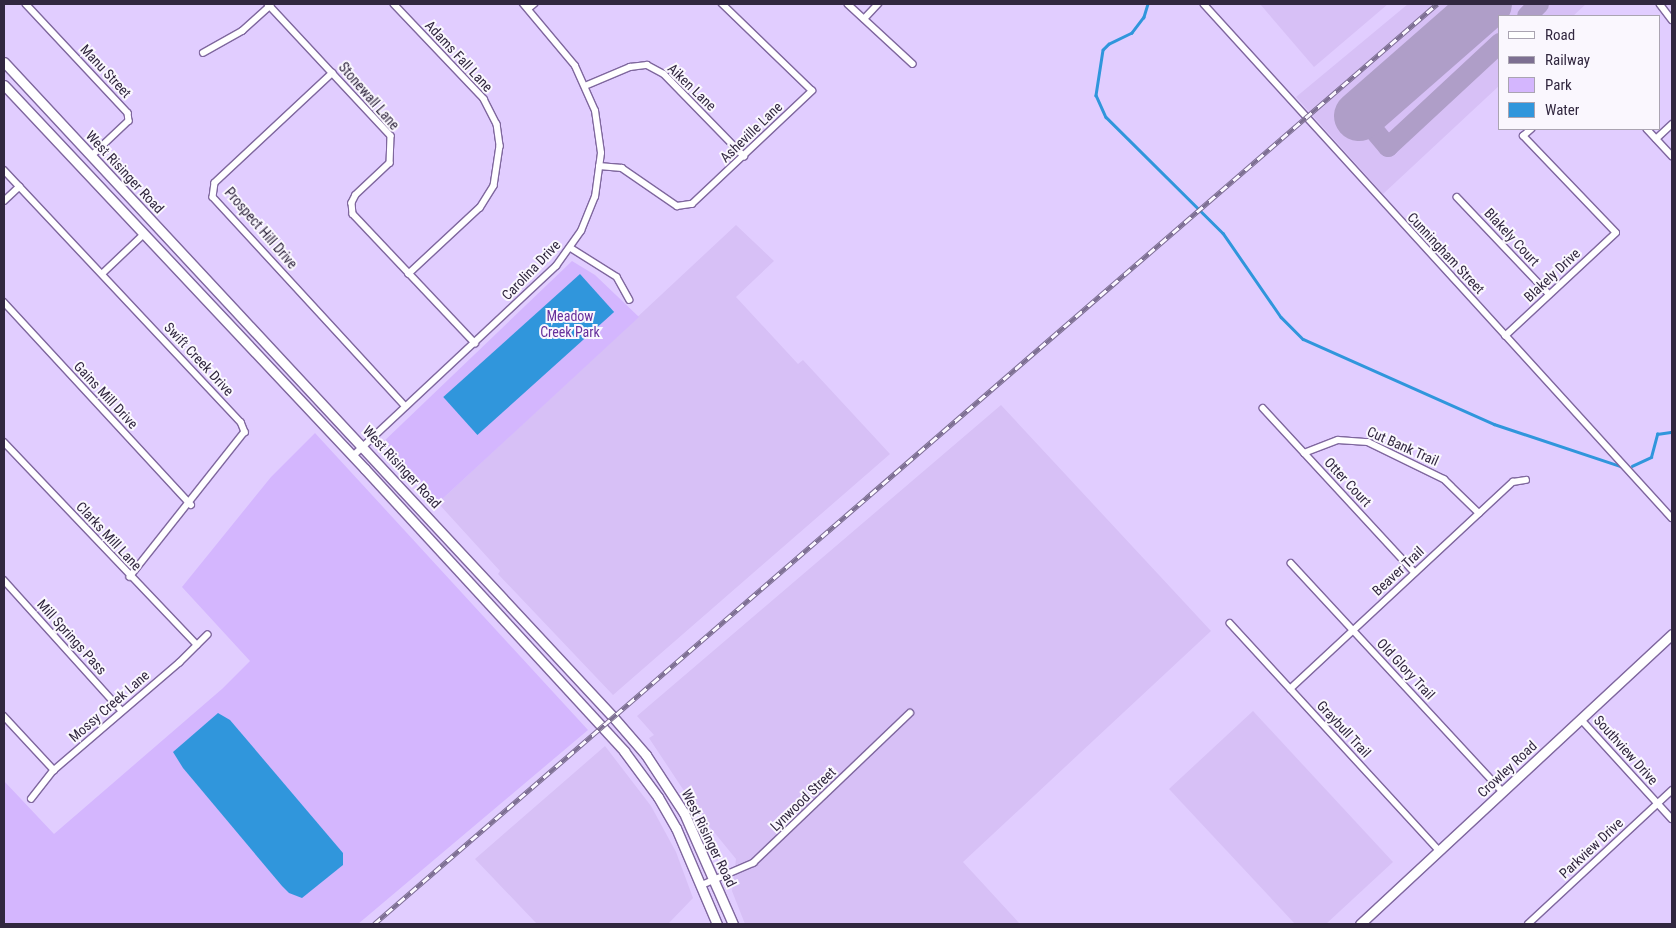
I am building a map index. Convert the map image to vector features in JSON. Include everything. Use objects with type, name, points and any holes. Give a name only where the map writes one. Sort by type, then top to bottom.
[{"type":"main road","name":"West Risinger Road","points":[[4,62],[364,446],[646,755],[684,813],[733,924]]},
{"type":"main road","name":"West Risinger Road","points":[[4,85],[353,456],[624,751],[658,796],[688,850],[717,924]]},
{"type":"main road","points":[[413,522],[422,527],[460,566],[473,564]]},
{"type":"main road","name":"Crowley Road","points":[[1360,924],[1672,634]]},
{"type":"street","name":"Manu Street","points":[[26,4],[128,113],[129,121],[92,156]]},
{"type":"street","name":"Carolina Drive","points":[[353,456],[556,266],[581,232],[595,197],[601,153],[595,111],[575,66],[523,4]]},
{"type":"street","points":[[528,9],[534,4]]},
{"type":"street","name":"Asheville Lane","points":[[599,166],[622,168],[677,206],[692,204],[812,91],[722,4]]},
{"type":"street","points":[[848,4],[913,64]]},
{"type":"street","points":[[864,19],[878,4]]},
{"type":"street","name":"Cunningham Street","points":[[1204,4],[1672,518]]},
{"type":"street","points":[[1660,4],[1672,20]]},
{"type":"street","points":[[203,53],[242,31],[269,5]]},
{"type":"street","name":"Stonewall Lane","points":[[269,5],[391,136],[390,163],[356,195],[352,203],[352,214],[475,343]]},
{"type":"street","name":"Adams Fall Lane","points":[[396,5],[484,99],[496,124],[500,146],[494,186],[480,208],[409,274]]},
{"type":"street","name":"Aiken Lane","points":[[585,86],[630,67],[647,65],[664,74],[744,156]]},
{"type":"street","name":"Prospect Hill Drive","points":[[333,73],[214,183],[213,197],[406,406]]},
{"type":"street","points":[[1656,139],[1672,124]]},
{"type":"street","name":"Blakely Drive","points":[[1505,336],[1616,233],[1523,136],[1530,130]]},
{"type":"street","points":[[1647,130],[1672,156]]},
{"type":"street","name":"Swift Creek Drive","points":[[4,170],[241,422],[245,432],[191,505],[130,577]]},
{"type":"street","points":[[4,201],[19,187]]},
{"type":"street","name":"Blakely Court","points":[[1457,197],[1549,294]]},
{"type":"street","points":[[102,274],[144,234]]},
{"type":"street","points":[[571,248],[617,277],[630,300]]},
{"type":"street","name":"Gains Mill Drive","points":[[4,302],[191,505]]},
{"type":"street","name":"Otter Court","points":[[1263,408],[1415,573]]},
{"type":"street","name":"Cut Bank Trail","points":[[1304,453],[1338,440],[1368,442],[1444,479],[1479,513]]},
{"type":"street","name":"Clarks Mill Lane","points":[[4,442],[197,646]]},
{"type":"street","name":"Beaver Trail","points":[[1290,689],[1513,482],[1526,480]]},
{"type":"street","name":"Old Glory Trail","points":[[1291,563],[1503,792]]},
{"type":"street","name":"Mill Springs Pass","points":[[4,580],[122,711]]},
{"type":"street","name":"Graybull Trail","points":[[1230,623],[1440,851]]},
{"type":"street","name":"Mossy Creek Lane","points":[[31,799],[54,770],[197,646],[207,635]]},
{"type":"street","name":"Lynwood Street","points":[[702,885],[754,863],[910,713]]},
{"type":"street","points":[[4,716],[54,770]]},
{"type":"street","name":"Southview Drive","points":[[1581,719],[1672,819]]},
{"type":"street","name":"Parkview Drive","points":[[1528,924],[1672,790]]},
{"type":"shaded area","points":[[1260,4],[1388,4],[1314,67]]},
{"type":"shaded area","points":[[1408,4],[1586,4],[1574,15],[1498,15],[1498,87],[1383,194],[1296,97]]},
{"type":"shaded area","points":[[736,225],[774,261],[736,297],[798,364],[803,360],[890,454],[613,695],[498,574],[500,571],[438,503]]},
{"type":"shaded area","points":[[1001,405],[1211,631],[963,862],[1020,924],[745,924],[732,891],[736,859],[700,815],[649,738],[654,735],[637,716]]},
{"type":"shaded area","points":[[1253,711],[1393,862],[1326,924],[1295,924],[1169,789]]},
{"type":"shaded area","points":[[605,746],[651,806],[676,852],[693,898],[668,924],[537,924],[475,859]]},
{"type":"green space","name":"Meadow Creek Park","points":[[572,261],[595,275],[639,317],[438,503],[380,445]]},
{"type":"green space","points":[[315,433],[588,730],[358,924],[4,924],[4,781],[54,834],[222,689],[250,661],[182,587],[271,477]]},
{"type":"water","points":[[580,274],[614,312],[477,435],[443,397]]},
{"type":"water","points":[[218,713],[230,720],[343,853],[343,865],[302,898],[289,893],[282,886],[183,768],[173,752]]},
{"type":"waterway","points":[[1148,4],[1144,17],[1132,33],[1109,44],[1103,50],[1096,95],[1106,117],[1223,233],[1281,317],[1303,339],[1494,424],[1620,466]]},
{"type":"waterway","points":[[1632,466],[1651,457],[1657,434],[1672,432]]},
{"type":"taxiway","points":[[1528,15],[1539,4]]},
{"type":"taxiway","points":[[1361,115],[1388,147],[1498,45]]},
{"type":"runway","points":[[1359,116],[1487,4]]},
{"type":"railway","points":[[374,924],[1437,4]]}]
